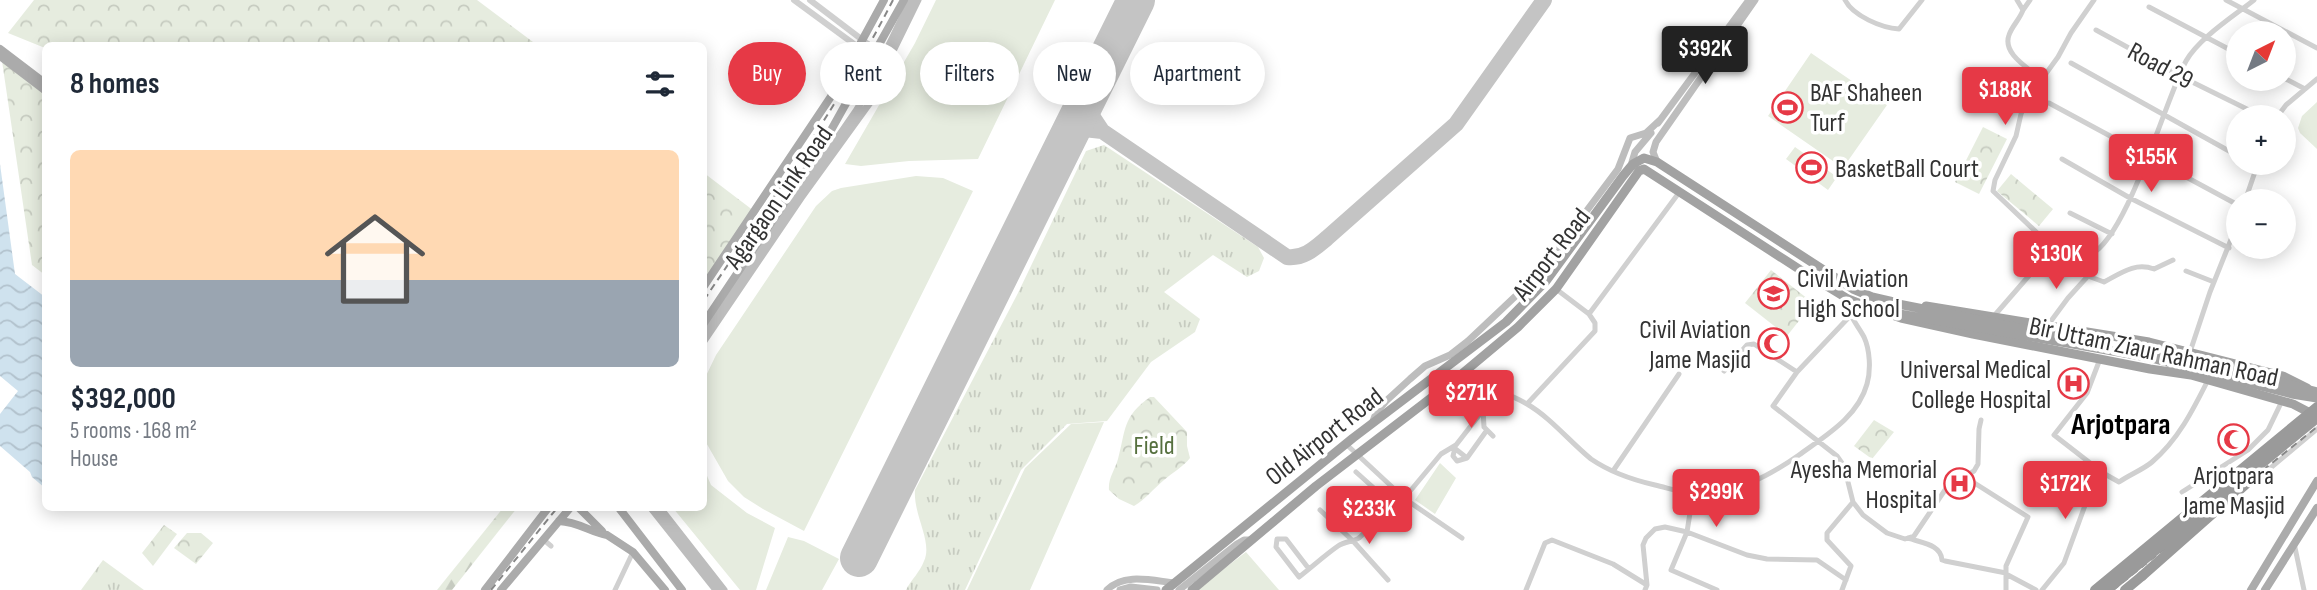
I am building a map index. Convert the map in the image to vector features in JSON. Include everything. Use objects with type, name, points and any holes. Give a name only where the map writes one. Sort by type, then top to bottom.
[{"type":"highway","name":"Bir Uttam Ziaur Rahman Road","points":[[1650,160],[1853,289],[1890,308],[1901,318],[2208,380],[2304,408],[2317,417]]},
{"type":"highway","name":"Old Airport Road","points":[[1166,590],[1177,586],[1350,441],[1486,339],[1530,300],[1639,168],[1650,160]]},
{"type":"highway","name":"Bir Uttam Ziaur Rahman Road","points":[[1639,168],[1848,299],[1866,306],[1890,308],[1906,303],[2149,342],[2284,376],[2317,395]]},
{"type":"highway","name":"Airport Road","points":[[1192,590],[1518,327],[1556,289],[1639,168]]},
{"type":"highway","points":[[1890,308],[2183,358],[2317,395]]},
{"type":"highway","points":[[2095,590],[2317,407]]},
{"type":"highway","points":[[2107,590],[2317,417]]},
{"type":"highway","points":[[1350,441],[1361,453]]},
{"type":"highway","points":[[2126,590],[2231,499],[2272,455]]},
{"type":"main road","points":[[862,42],[884,0]]},
{"type":"main road","points":[[882,42],[904,0]]},
{"type":"main road","name":"Agargaon Link Road","points":[[707,327],[833,141],[851,119],[878,75],[888,47],[911,0]]},
{"type":"main road","name":"Agargaon Link Road","points":[[707,337],[869,104],[918,0]]},
{"type":"main road","points":[[1371,424],[1385,401],[1419,370],[1450,355],[1504,310],[1558,249],[1618,169],[1639,147],[1749,0]]},
{"type":"main road","points":[[1650,160],[1656,142],[1755,0]]},
{"type":"main road","points":[[0,49],[42,80]]},
{"type":"main road","points":[[0,56],[42,88]]},
{"type":"main road","points":[[707,282],[825,105]]},
{"type":"main road","points":[[707,319],[821,148],[846,105]]},
{"type":"main road","points":[[833,141],[855,105]]},
{"type":"main road","points":[[1618,169],[1630,138],[1646,133],[1660,120]]},
{"type":"main road","points":[[1639,147],[1632,159],[1639,168]]},
{"type":"main road","points":[[2251,590],[2316,482]]},
{"type":"main road","points":[[2265,590],[2317,508]]},
{"type":"main road","points":[[485,590],[546,511]]},
{"type":"main road","points":[[501,590],[547,543],[567,511]]},
{"type":"main road","points":[[581,511],[607,535],[633,552],[665,590]]},
{"type":"main road","points":[[621,511],[682,590]]},
{"type":"main road","points":[[653,511],[716,590]]},
{"type":"main road","points":[[662,511],[724,590]]},
{"type":"main road","points":[[559,521],[576,523],[607,535]]},
{"type":"main road","name":"Airport Road","points":[[1177,586],[1237,544],[1252,540]]},
{"type":"main road","points":[[1107,590],[1124,580],[1145,579],[1177,586]]},
{"type":"main road","points":[[1120,590],[1131,587],[1157,590]]},
{"type":"street","points":[[794,0],[851,42]]},
{"type":"street","points":[[810,0],[866,42]]},
{"type":"street","points":[[1845,0],[1868,19],[1888,28],[1899,29],[1922,0]]},
{"type":"street","points":[[2017,0],[2023,10]]},
{"type":"street","points":[[2030,0],[2009,34],[2007,43],[2011,53],[2041,79]]},
{"type":"street","points":[[1994,316],[2053,248],[1993,191],[1995,180],[2016,136],[2021,114],[2094,0]]},
{"type":"street","points":[[2226,0],[2317,48]]},
{"type":"street","points":[[2070,248],[2082,256],[2089,255],[2112,234],[2148,158],[2189,57],[2207,38],[2254,0]]},
{"type":"street","points":[[2149,7],[2226,48]]},
{"type":"street","points":[[826,23],[831,15]]},
{"type":"street","name":"Road 29","points":[[2096,30],[2239,105]]},
{"type":"street","points":[[2071,63],[2226,150]]},
{"type":"street","points":[[2286,105],[2317,79]]},
{"type":"street","points":[[2296,84],[2305,89]]},
{"type":"street","points":[[2049,103],[2226,199]]},
{"type":"street","points":[[2062,159],[2130,198],[2226,246]]},
{"type":"street","points":[[1589,314],[1678,194]]},
{"type":"street","points":[[2070,213],[2112,234]]},
{"type":"street","points":[[2191,376],[2189,352],[2226,255]]},
{"type":"street","points":[[2048,325],[2088,276],[2104,282],[2124,270],[2145,265],[2154,269],[2173,260]]},
{"type":"street","points":[[2186,271],[2214,282]]},
{"type":"street","points":[[1527,404],[1595,331],[1595,323],[1589,314],[1556,289]]},
{"type":"street","points":[[1457,378],[1527,404],[1558,427],[1592,459],[1613,471],[1636,481],[1693,494],[1715,494],[1762,478],[1818,441],[1858,405],[1868,381],[1869,370],[1865,340],[1847,306],[1848,299]]},
{"type":"street","points":[[1851,315],[1797,372],[1773,406],[1837,456],[1844,466],[1853,502],[1863,515],[1880,529],[1897,538],[1914,536],[1947,487],[1974,471],[1978,464],[1981,420]]},
{"type":"street","points":[[1724,371],[1748,345],[1754,344],[1797,372]]},
{"type":"street","points":[[2100,359],[2087,393],[2054,435],[2119,482],[2132,472],[2150,464],[2187,421],[2208,380]]},
{"type":"street","points":[[1613,471],[1679,374]]},
{"type":"street","points":[[1267,527],[1277,539],[1276,547],[1299,577],[1341,543],[1359,537],[1382,512],[1396,508],[1441,454],[1454,448],[1498,391]]},
{"type":"street","points":[[2182,492],[2248,450],[2268,430],[2282,401]]},
{"type":"street","points":[[1483,410],[1484,427],[1493,436]]},
{"type":"street","points":[[2101,590],[2149,548],[2317,417]]},
{"type":"street","points":[[1454,448],[1467,458],[1487,429]]},
{"type":"street","points":[[2126,590],[2317,429]]},
{"type":"street","points":[[1361,453],[1405,499],[1462,538]]},
{"type":"street","points":[[1356,472],[1396,508]]},
{"type":"street","points":[[2042,590],[2064,563],[2091,489],[2103,473]]},
{"type":"street","points":[[1965,477],[2028,517],[2006,566],[2006,590]]},
{"type":"street","points":[[1693,494],[1687,532],[1671,570],[1717,590]]},
{"type":"street","points":[[1842,590],[1851,566],[1827,540],[1828,533],[1853,502]]},
{"type":"street","points":[[1320,510],[1388,580]]},
{"type":"street","points":[[1646,587],[1643,545],[1655,528],[1665,527],[1687,532],[1747,555],[1767,559],[1817,560],[1846,580]]},
{"type":"street","points":[[1908,538],[1938,548],[1942,560],[2006,574],[2036,590]]},
{"type":"street","points":[[1277,539],[1286,539],[1310,569]]},
{"type":"street","points":[[1526,590],[1545,543],[1552,540],[1613,564],[1646,587]]},
{"type":"street","points":[[2294,543],[2304,590]]},
{"type":"street","points":[[615,590],[633,552]]},
{"type":"green space","points":[[34,0],[477,0],[533,42],[42,42],[42,47],[8,33]]},
{"type":"green space","points":[[936,0],[1055,0],[1019,74],[1019,42],[920,42],[920,105],[1004,105],[978,159],[909,161],[861,166],[845,164],[879,105],[906,105],[906,59]]},
{"type":"green space","points":[[1811,53],[1887,105],[1843,168],[1768,116]]},
{"type":"green space","points":[[2,61],[42,92],[42,273],[32,265]]},
{"type":"green space","points":[[2317,102],[2317,149],[2298,128],[2302,116]]},
{"type":"green space","points":[[1983,127],[2007,139],[1979,194],[1955,182]]},
{"type":"green space","points":[[1104,145],[1258,247],[1264,258],[1259,271],[1247,277],[1213,255],[1164,292],[1200,319],[1195,332],[1151,362],[1107,421],[1067,424],[1021,470],[965,590],[906,590],[926,554],[915,490],[1018,293],[1086,151]]},
{"type":"green space","name":"BasketBall Court","points":[[1795,147],[1837,177],[1828,190],[1786,159]]},
{"type":"green space","points":[[2011,174],[2053,209],[2039,226],[1997,191]]},
{"type":"green space","points":[[707,175],[754,211],[707,278]]},
{"type":"green space","points":[[916,176],[943,178],[973,191],[804,531],[744,497],[728,481],[707,444],[707,374],[716,355],[816,206],[832,191]]},
{"type":"green space","points":[[1771,270],[1813,303],[1787,336],[1745,303]]},
{"type":"green space","name":"Field","points":[[1150,397],[1154,397],[1187,432],[1190,458],[1134,506],[1119,499],[1109,490],[1110,482],[1130,418]]},
{"type":"green space","points":[[1874,420],[1894,432],[1872,459],[1854,446]]},
{"type":"green space","points":[[1104,422],[1030,590],[967,590],[1025,468],[1071,424]]},
{"type":"green space","points":[[1440,463],[1456,478],[1435,514],[1415,500]]},
{"type":"green space","points":[[707,476],[711,485],[747,513],[775,528],[756,590],[740,590],[675,511],[707,511]]},
{"type":"green space","points":[[501,511],[515,511],[452,590],[437,590]]},
{"type":"green space","points":[[164,525],[177,534],[153,566],[142,553]]},
{"type":"green space","points":[[187,533],[201,533],[213,543],[196,564],[174,548]]},
{"type":"green space","points":[[788,537],[804,541],[839,559],[822,590],[766,590]]},
{"type":"green space","points":[[1246,552],[1279,590],[1196,590]]},
{"type":"green space","points":[[103,560],[144,590],[81,590]]},
{"type":"water","points":[[0,164],[15,274],[42,295],[42,485],[0,446],[0,414],[18,391],[0,376]]},
{"type":"taxiway","points":[[1068,136],[1084,129],[1102,131],[1287,257],[1299,256],[1323,242],[1456,124],[1544,0]]},
{"type":"taxiway","points":[[1090,105],[1092,116],[1102,131]]},
{"type":"runway","points":[[859,558],[1136,0]]},
{"type":"tram line","points":[[2105,590],[2317,420]]},
{"type":"railway","points":[[707,296],[827,116],[893,0]]},
{"type":"railway","points":[[2113,590],[2317,427]]},
{"type":"railway","points":[[491,590],[555,511]]},
{"type":"place","name":"BAF Shaheen Turf","points":[[1787,107]]},
{"type":"place","name":"BasketBall Court","points":[[1812,168]]},
{"type":"place","name":"Civil Aviation High School","points":[[1774,293]]},
{"type":"place","name":"Civil Aviation Jame Masjid","points":[[1774,344]]},
{"type":"place","name":"Universal Medical College Hospital","points":[[2074,384]]},
{"type":"place","name":"Arjotpara Jame Masjid","points":[[2234,439]]},
{"type":"place","name":"Ayesha Memorial Hospital","points":[[1960,484]]},
{"type":"district","name":"Arjotpara","points":[[2121,424]]}]
